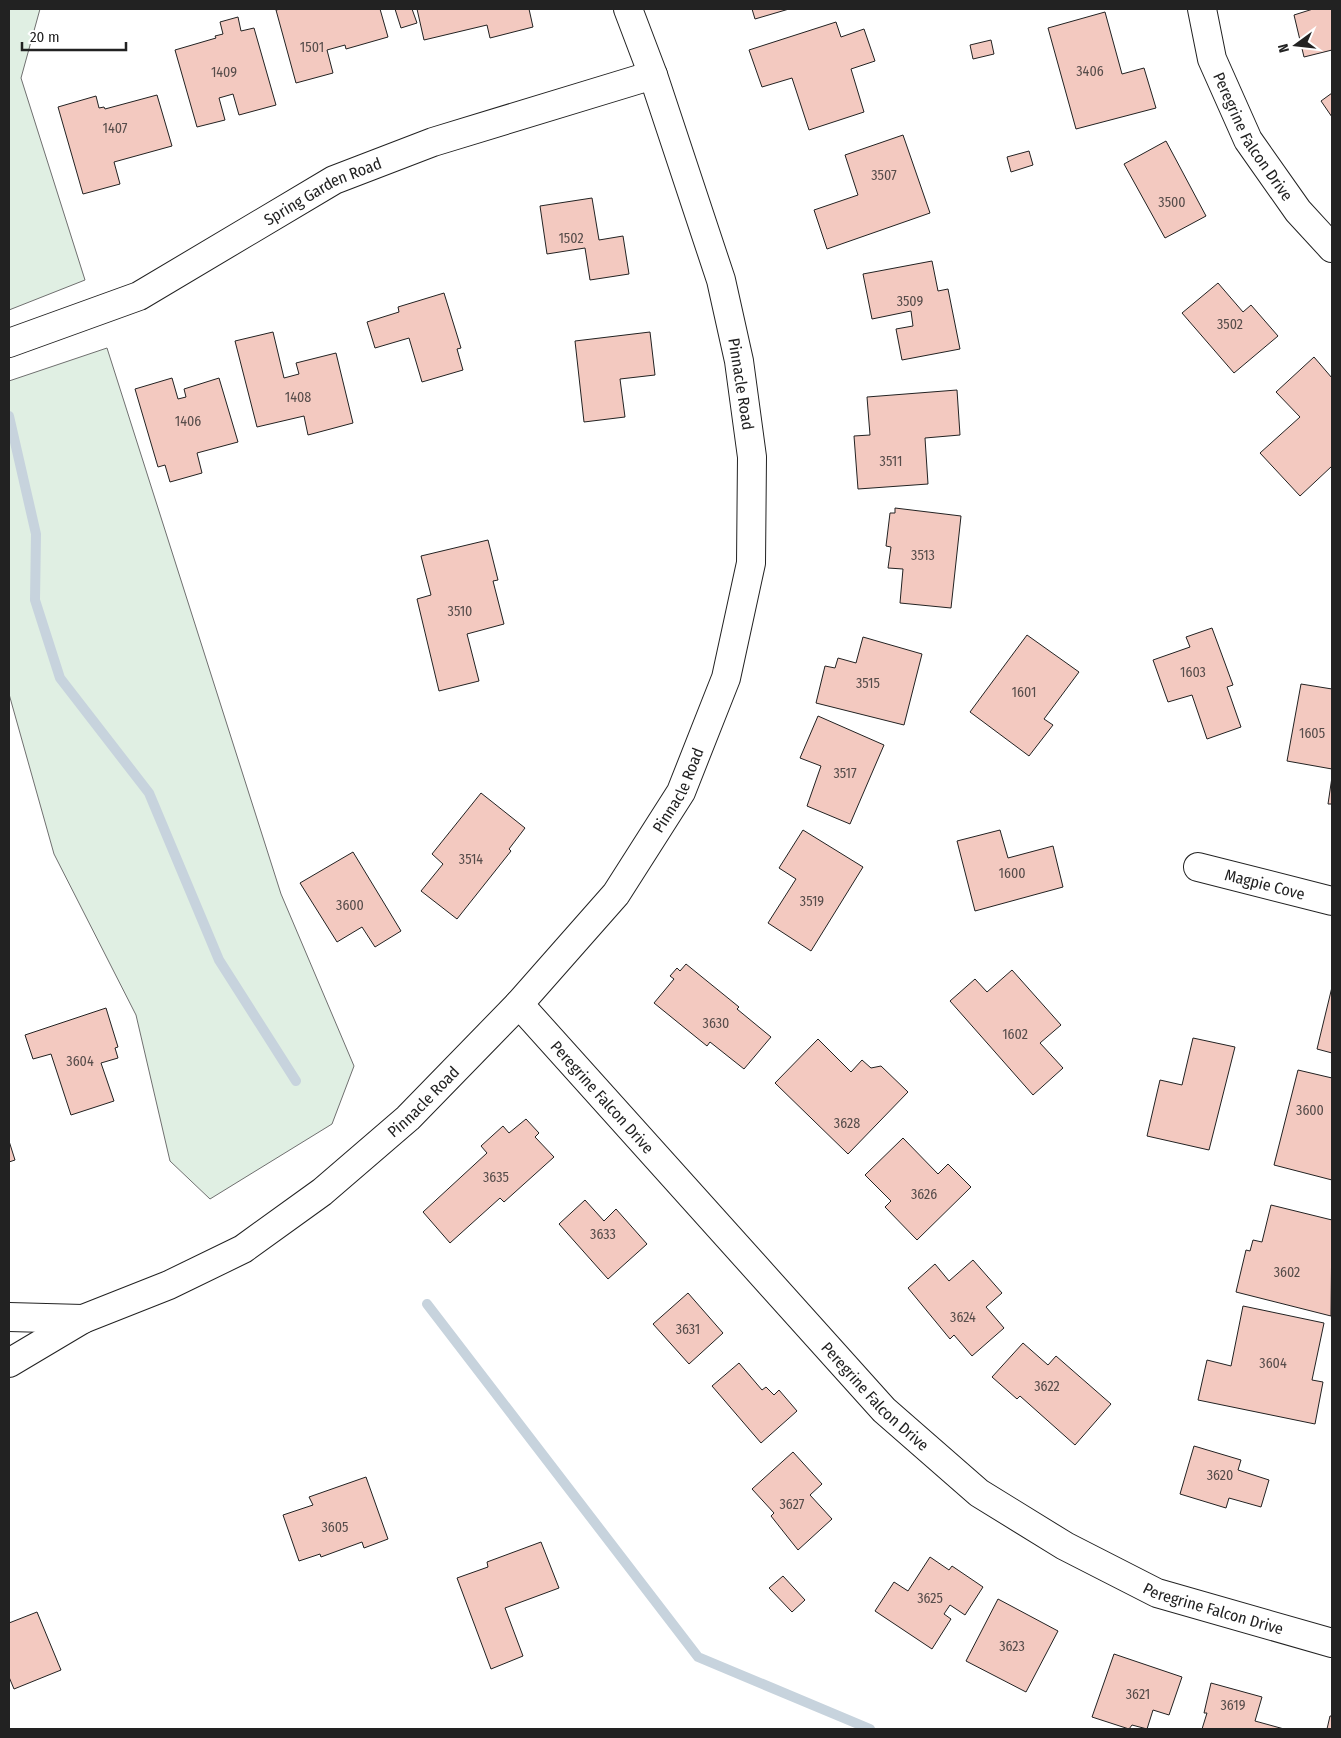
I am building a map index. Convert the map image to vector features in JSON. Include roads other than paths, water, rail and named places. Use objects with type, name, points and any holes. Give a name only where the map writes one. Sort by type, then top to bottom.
[{"type":"street","name":"Pinnacle Road","points":[[9,1363],[83,1319],[169,1285],[243,1249],[322,1192],[408,1118],[519,1004],[616,894],[681,792],[726,678],[751,563],[752,457],[739,361],[720,280],[652,75],[628,9]]},
{"type":"street","name":"Peregrine Falcon Drive","points":[[1202,9],[1212,59],[1248,140],[1298,211],[1332,248]]},
{"type":"street","name":"Spring Garden Road","points":[[17,340],[139,296],[334,180],[434,142],[652,75]]},
{"type":"street","name":"Magpie Cove","points":[[1198,867],[1332,901]]},
{"type":"street","name":"Peregrine Falcon Drive","points":[[519,1004],[884,1410],[979,1493],[1065,1546],[1157,1593],[1331,1639]]},
{"type":"street","name":"Pinnacle Road","points":[[9,1317],[83,1319]]},
{"type":"waterway","points":[[9,416],[36,534],[35,600],[60,678],[149,793],[219,960],[296,1081]]},
{"type":"waterway","points":[[427,1304],[698,1657],[870,1729]]}]
